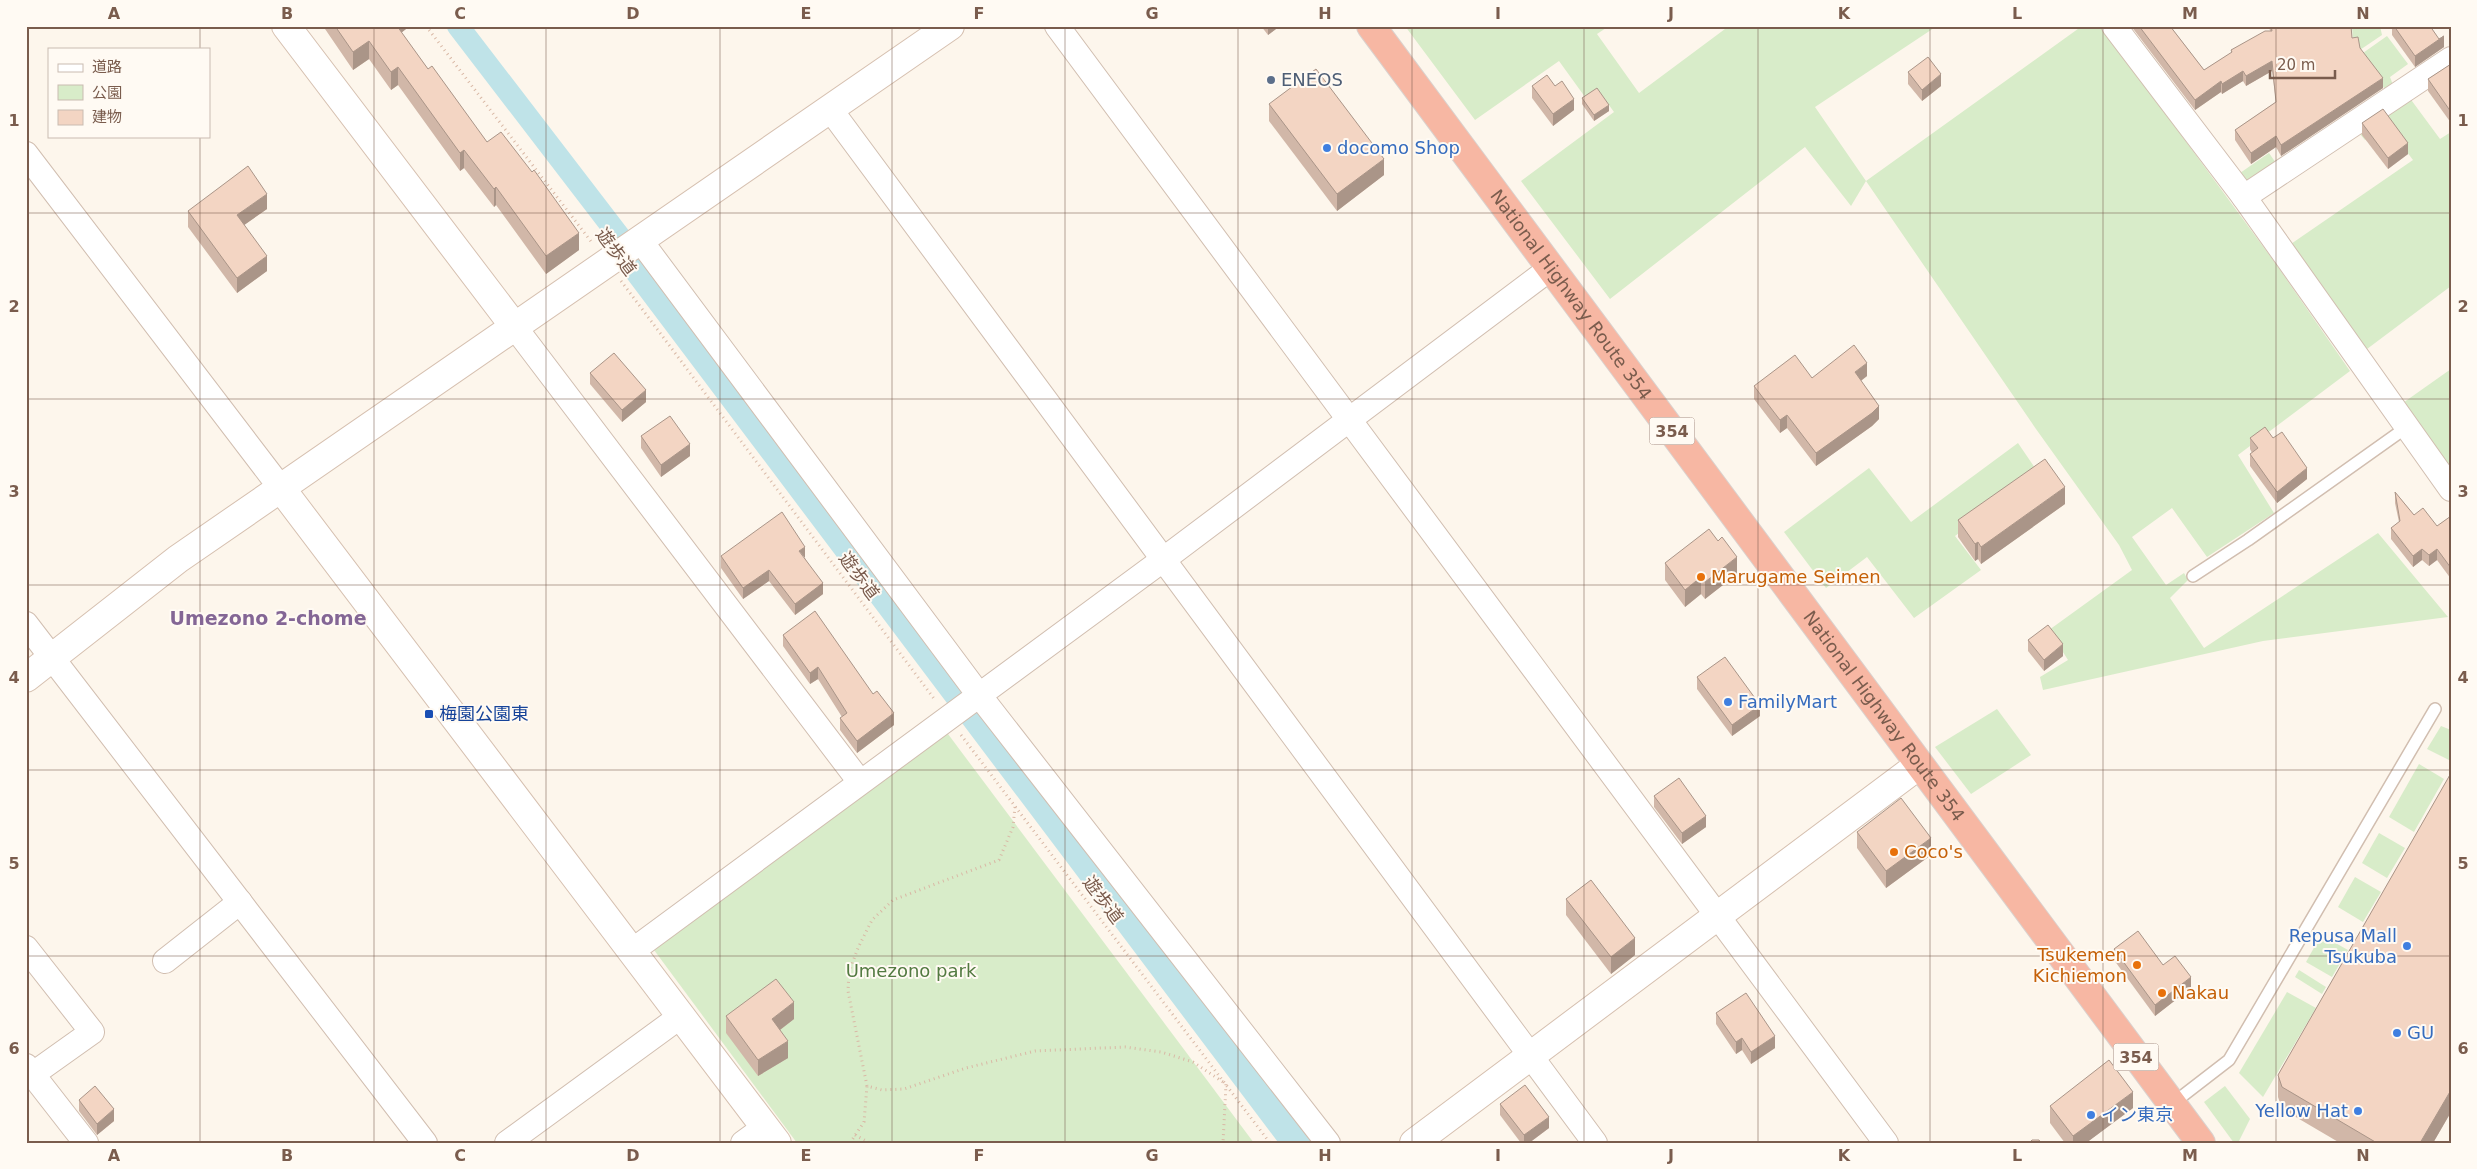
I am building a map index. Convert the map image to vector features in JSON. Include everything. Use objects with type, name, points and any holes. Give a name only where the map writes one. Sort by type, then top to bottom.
[{"type":"highway","name":"National Highway Route 354","points":[[1371,26],[2201,1143]]},
{"type":"street","points":[[286,26],[860,782]]},
{"type":"street","points":[[26,678],[178,559],[280,487],[950,26]]},
{"type":"street","points":[[1057,26],[1886,1143]]},
{"type":"street","points":[[2114,26],[2244,198],[2451,489]]},
{"type":"street","points":[[2244,198],[2451,59]]},
{"type":"street","points":[[830,109],[1596,1143]]},
{"type":"street","points":[[26,154],[771,1135],[743,1143]]},
{"type":"street","points":[[626,249],[1328,1143]]},
{"type":"street","points":[[632,950],[1164,559],[1348,418],[1551,268]]},
{"type":"street","points":[[26,624],[425,1143]]},
{"type":"street","points":[[1414,1143],[1919,765]]},
{"type":"street","points":[[165,961],[240,902]]},
{"type":"street","points":[[26,948],[92,1032],[29,1070],[86,1143]]},
{"type":"street","points":[[507,1143],[681,1016]]},
{"type":"lane","points":[[2193,576],[2248,540],[2406,427]]},
{"type":"lane","points":[[2172,1104],[2229,1060],[2435,709]]},
{"type":"path","name":"遊歩道","points":[[426,26],[626,249],[949,718],[1270,1143]]},
{"type":"path","points":[[850,1143],[864,1122],[867,1086],[848,991],[849,972],[872,920],[892,900],[998,860],[1013,826],[1015,807]]},
{"type":"path","points":[[867,1086],[882,1090],[904,1089],[966,1068],[1035,1051],[1125,1048],[1161,1052],[1193,1062],[1226,1084],[1223,1143]]},
{"type":"path","points":[[856,1135],[870,1143]]},
{"type":"green space","points":[[1405,26],[1609,26],[1597,34],[1639,93],[1729,26],[1937,26],[1815,107],[1866,181],[1851,206],[1805,147],[1610,299],[1521,181],[1614,112],[1598,90],[1585,97],[1559,61],[1475,120]]},
{"type":"green space","points":[[2082,26],[2101,26],[2273,260],[2350,371],[2238,455],[2274,513],[2207,557],[2172,508],[2132,537],[2166,585],[2184,573],[2188,580],[2170,598],[2204,648],[2378,533],[2448,617],[2263,641],[2043,690],[2040,677],[2068,660],[2049,630],[2132,570],[2119,545],[2036,429],[1866,181]]},
{"type":"green space","points":[[2352,26],[2380,26],[2382,35],[2354,54]]},
{"type":"green space","points":[[2387,36],[2408,64],[2390,77],[2393,85],[2385,89],[2363,60],[2353,60]]},
{"type":"green space","points":[[2409,97],[2440,139],[2451,132],[2451,286],[2363,352],[2288,246],[2413,160],[2386,124],[2365,140],[2360,134]]},
{"type":"green space","points":[[2269,153],[2278,166],[2248,183],[2240,173]]},
{"type":"green space","points":[[2451,369],[2451,473],[2400,405]]},
{"type":"green space","points":[[2018,443],[2039,474],[1955,536],[1981,570],[1914,618],[1867,557],[1826,588],[1784,532],[1869,468],[1911,522]]},
{"type":"green space","points":[[1997,709],[2031,755],[1971,794],[1935,747]]},
{"type":"green space","points":[[2441,726],[2451,730],[2451,761],[2427,749]]},
{"type":"green space","name":"Umezono park","points":[[945,730],[1254,1143],[797,1143],[654,950]]},
{"type":"green space","points":[[2419,764],[2444,779],[2414,832],[2389,817]]},
{"type":"green space","points":[[2379,833],[2405,848],[2387,878],[2362,863]]},
{"type":"green space","points":[[2355,877],[2381,892],[2363,922],[2338,907]]},
{"type":"green space","points":[[2321,935],[2348,950],[2332,977],[2306,962]]},
{"type":"green space","points":[[2299,970],[2326,987],[2322,994],[2295,977]]},
{"type":"green space","points":[[2287,992],[2316,1008],[2263,1097],[2239,1073]]},
{"type":"green space","points":[[2225,1086],[2250,1119],[2238,1143],[2234,1143],[2204,1102]]},
{"type":"building","points":[[335,26],[397,26],[428,69],[432,66],[487,142],[501,132],[532,172],[534,170],[579,233],[546,256],[496,187],[494,189],[464,150],[460,153],[398,67],[391,72],[369,41],[353,52]]},
{"type":"building","points":[[2139,26],[2170,26],[2204,70],[2232,52],[2231,50],[2265,31],[2272,31],[2271,26],[2351,26],[2352,38],[2358,37],[2360,48],[2383,78],[2281,145],[2276,136],[2251,153],[2235,130],[2276,102],[2272,61],[2246,76],[2243,71],[2222,84],[2221,81],[2195,100]]},
{"type":"building","points":[[2394,26],[2430,26],[2439,39],[2444,36],[2415,56]]},
{"type":"building","points":[[1928,57],[1941,74],[1922,90],[1908,72]]},
{"type":"building","points":[[2451,64],[2451,112],[2428,79]]},
{"type":"building","name":"docomo Shop","points":[[1316,69],[1384,159],[1337,194],[1269,104]]},
{"type":"building","points":[[1547,75],[1555,86],[1562,81],[1574,99],[1553,114],[1532,86]]},
{"type":"building","points":[[1597,88],[1609,105],[1594,115],[1582,98]]},
{"type":"building","points":[[2383,109],[2408,143],[2388,158],[2362,123]]},
{"type":"building","points":[[248,166],[267,194],[237,215],[267,256],[237,278],[188,211]]},
{"type":"building","points":[[1854,345],[1867,363],[1855,372],[1879,406],[1816,453],[1787,415],[1780,420],[1754,386],[1795,355],[1812,378]]},
{"type":"building","points":[[614,353],[646,390],[622,410],[590,373]]},
{"type":"building","points":[[670,416],[690,444],[661,465],[641,436]]},
{"type":"building","points":[[2265,427],[2273,438],[2282,432],[2307,468],[2277,492],[2250,454],[2258,448],[2250,438]]},
{"type":"building","points":[[2045,459],[2065,487],[1981,547],[1978,542],[1975,544],[1958,520]]},
{"type":"building","points":[[2395,492],[2414,515],[2423,508],[2437,526],[2451,516],[2451,568],[2437,549],[2429,555],[2422,549],[2413,556],[2391,528],[2400,521]]},
{"type":"building","points":[[782,512],[805,547],[799,551],[823,583],[795,604],[769,570],[743,588],[721,556]]},
{"type":"building","points":[[1709,529],[1718,541],[1722,537],[1737,557],[1705,582],[1701,577],[1685,590],[1665,563]]},
{"type":"building","points":[[815,611],[873,694],[877,691],[894,713],[857,741],[840,718],[847,713],[818,667],[810,673],[783,635]]},
{"type":"building","points":[[2048,625],[2063,644],[2044,660],[2028,640]]},
{"type":"building","name":"FamilyMart","points":[[1725,657],[1760,705],[1732,725],[1697,677]]},
{"type":"building","name":"Repusa Mall Tsukuba","points":[[2451,773],[2451,1090],[2420,1143],[2377,1143],[2282,1087],[2278,1075]]},
{"type":"building","points":[[1679,778],[1706,816],[1682,833],[1654,796]]},
{"type":"building","points":[[1901,798],[1931,838],[1886,871],[1857,832]]},
{"type":"building","points":[[1591,880],[1635,938],[1611,957],[1566,899]]},
{"type":"building","points":[[2138,931],[2163,965],[2175,956],[2191,977],[2155,1005],[2114,949]]},
{"type":"building","points":[[776,979],[794,1002],[772,1019],[788,1041],[758,1060],[726,1016]]},
{"type":"building","points":[[1746,993],[1775,1036],[1751,1052],[1742,1038],[1736,1042],[1716,1013]]},
{"type":"building","points":[[2109,1060],[2133,1092],[2073,1136],[2050,1106]]},
{"type":"building","points":[[1525,1085],[1549,1117],[1524,1135],[1500,1104]]},
{"type":"building","points":[[95,1086],[114,1109],[97,1124],[79,1100]]},
{"type":"building","points":[[2032,1140],[2039,1140],[2041,1143],[2029,1143]]},
{"type":"waterway","points":[[458,26],[639,262]]},
{"type":"waterway","points":[[639,262],[1303,1143]]},
{"type":"place","name":"ENEOS","points":[[1271,80]]},
{"type":"place","name":"docomo Shop","points":[[1327,148]]},
{"type":"place","name":"Marugame Seimen","points":[[1701,577]]},
{"type":"place","name":"FamilyMart","points":[[1728,702]]},
{"type":"place","name":"梅園公園東","points":[[429,714]]},
{"type":"place","name":"Coco's","points":[[1894,852]]},
{"type":"place","name":"Repusa Mall Tsukuba","points":[[2407,946]]},
{"type":"place","name":"Tsukemen Kichiemon","points":[[2137,965]]},
{"type":"place","name":"Nakau","points":[[2162,993]]},
{"type":"place","name":"GU","points":[[2397,1033]]},
{"type":"place","name":"Yellow Hat","points":[[2358,1111]]},
{"type":"place","name":"イン東京","points":[[2091,1115]]},
{"type":"district","name":"Umezono 2-chome","points":[[268,618]]}]
